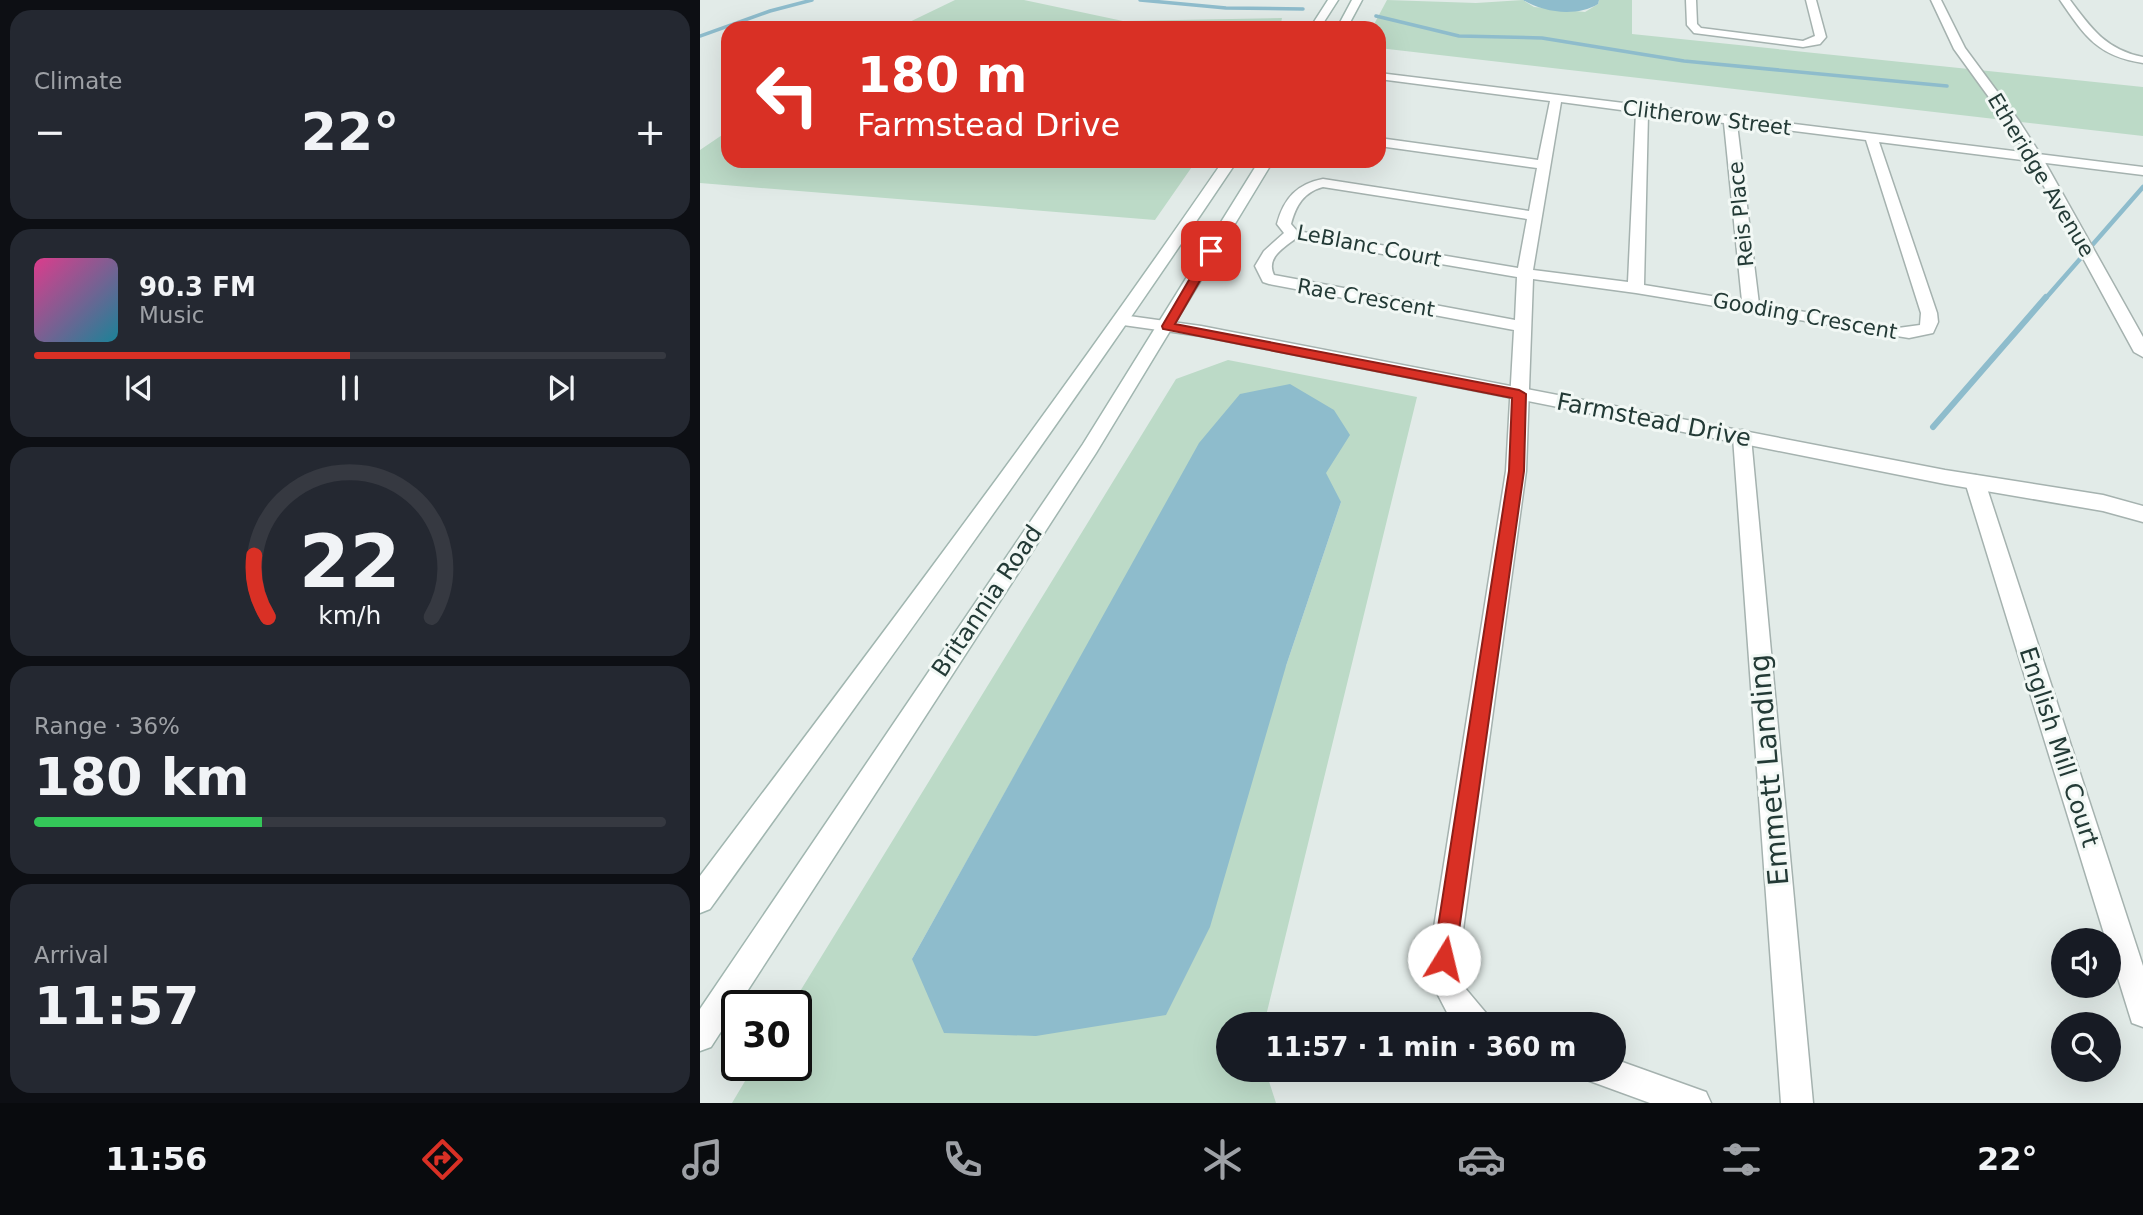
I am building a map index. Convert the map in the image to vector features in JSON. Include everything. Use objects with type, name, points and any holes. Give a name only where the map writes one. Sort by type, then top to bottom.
[{"type":"street","points":[[1320,21],[1333,0]]},
{"type":"street","points":[[1346,21],[1357,0]]},
{"type":"street","points":[[1691,0],[1692,25],[1698,31],[1803,44],[1816,42],[1821,37],[1811,0]]},
{"type":"street","name":"Etheridge Avenue","points":[[1936,0],[1960,49],[2015,124],[2035,158],[2143,352]]},
{"type":"street","points":[[2065,0],[2107,52],[2143,60]]},
{"type":"street","name":"Clitherow Street","points":[[1386,77],[2143,171]]},
{"type":"street","points":[[1460,1012],[1448,985],[1444,959],[1516,471],[1525,272],[1556,99]]},
{"type":"street","points":[[1636,288],[1642,110]]},
{"type":"street","name":"Reis Place","points":[[1730,120],[1751,307]]},
{"type":"street","name":"Gooding Crescent","points":[[1525,272],[1898,332],[1909,333],[1927,329],[1930,322],[1929,313],[1871,137]]},
{"type":"street","points":[[1386,143],[1544,165]]},
{"type":"street","name":"Britannia Road","points":[[700,898],[996,497],[1122,320],[1225,168]]},
{"type":"street","name":"Britannia Road","points":[[700,1036],[808,867],[1064,488],[1168,326],[1262,168]]},
{"type":"street","name":"LeBlanc Court","points":[[1525,272],[1292,234],[1285,228],[1284,220],[1298,193],[1304,188],[1323,183],[1534,216]]},
{"type":"street","name":"Rae Crescent","points":[[1292,234],[1270,250],[1262,268],[1269,279],[1522,326]]},
{"type":"street","name":"Farmstead Drive","points":[[1122,320],[1168,326],[1975,482],[2103,503],[2143,514]]},
{"type":"street","name":"Emmett Landing","points":[[1742,438],[1797,1103]]},
{"type":"street","name":"English Mill Court","points":[[1975,482],[2143,1012]]},
{"type":"street","name":"Farmstead Drive","points":[[2103,503],[2143,503]]},
{"type":"street","points":[[1626,1079],[1695,1103]]},
{"type":"green space","points":[[955,0],[1024,0],[1123,21],[912,21]]},
{"type":"green space","points":[[1387,0],[1476,3],[1523,0],[1534,7],[1585,12],[1598,4],[1599,0],[1632,0],[1632,34],[2143,87],[2143,136],[1386,49],[1386,21],[1376,21]]},
{"type":"green space","points":[[1282,18],[1281,21],[1123,21]]},
{"type":"green space","points":[[721,136],[721,168],[1191,168],[1155,220],[700,183],[700,150]]},
{"type":"green space","points":[[1228,360],[1417,397],[1267,1012],[1216,1012],[1216,1082],[1269,1082],[1276,1103],[732,1103],[745,1081],[812,1081],[812,990],[801,990],[1176,379]],"holes":[[[1341,502],[1286,666],[912,959],[1083,653]]]},
{"type":"water","points":[[1523,0],[1599,0],[1598,4],[1590,8],[1560,12]]},
{"type":"water","points":[[1290,384],[1334,410],[1350,435],[1326,473],[1341,502],[1286,666],[1210,927],[1166,1015],[1036,1036],[944,1033],[912,959],[1199,443],[1240,394]]},
{"type":"waterway","points":[[742,21],[812,0]]},
{"type":"waterway","points":[[1140,0],[1226,8],[1303,9]]},
{"type":"waterway","points":[[1376,16],[1459,36],[1542,38],[1684,61],[1947,86]]},
{"type":"waterway","points":[[700,36],[721,28]]},
{"type":"waterway","points":[[2045,299],[2143,187]]},
{"type":"waterway","points":[[1933,427],[2046,297]]},
{"type":"route","points":[[1211,251],[1168,326],[1519,394],[1516,471],[1444,959]]}]
